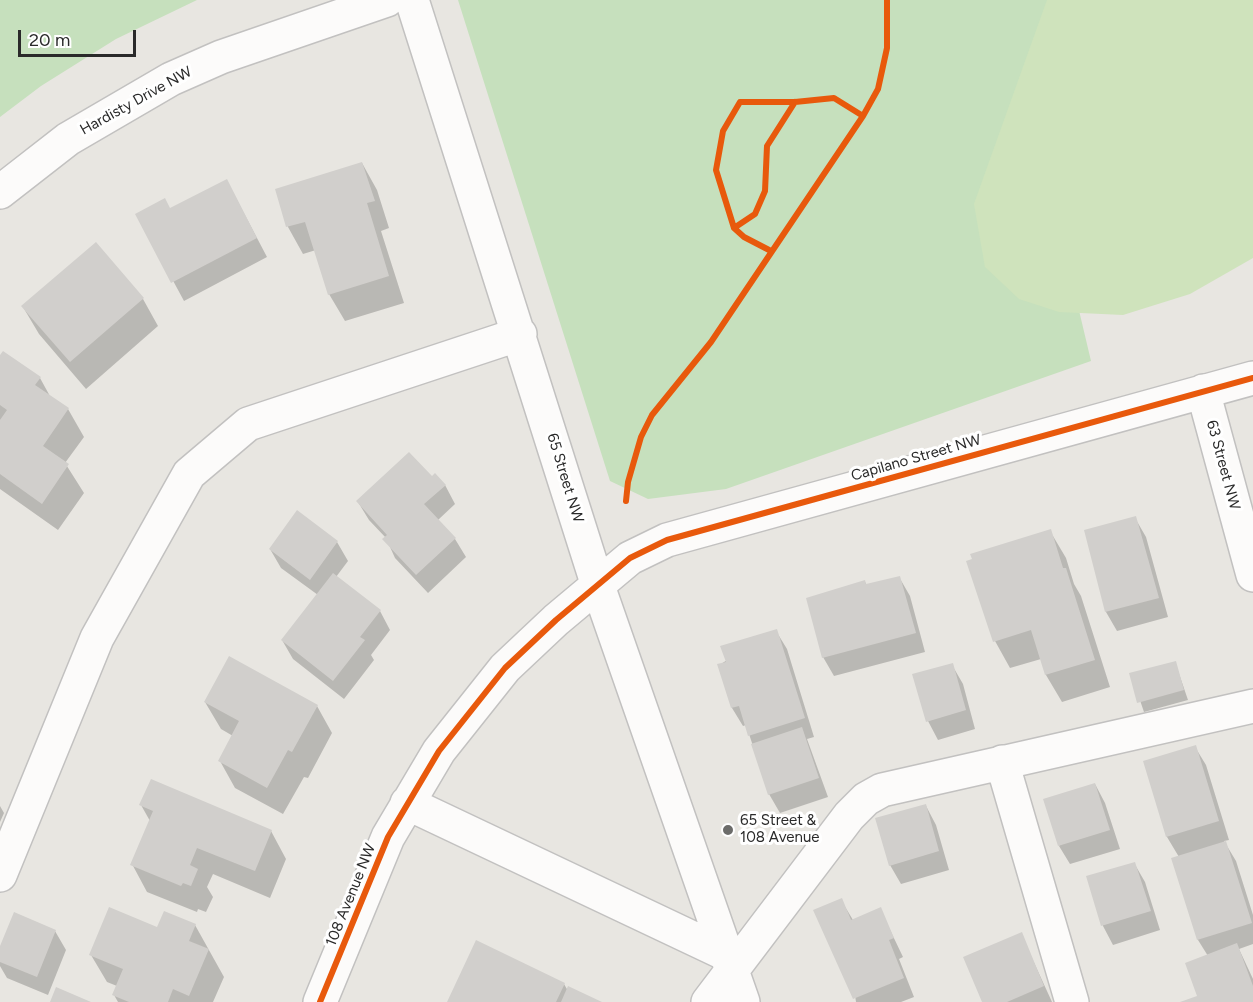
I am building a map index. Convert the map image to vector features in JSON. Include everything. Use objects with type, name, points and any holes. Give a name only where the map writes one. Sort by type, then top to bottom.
[{"type":"street","name":"Hardisty Drive NW","points":[[0,192],[68,139],[171,79],[221,57],[387,0]]},
{"type":"street","name":"65 Street NW","points":[[412,0],[520,334],[598,586],[743,1002]]},
{"type":"street","points":[[0,875],[97,638],[189,474],[248,424],[520,334]]},
{"type":"street","name":"Capilano Street NW","points":[[598,586],[643,550],[668,540],[1253,378]]},
{"type":"street","name":"63 Street NW","points":[[1203,391],[1253,574]]},
{"type":"street","name":"108 Avenue NW","points":[[320,1002],[375,866],[407,803],[439,751],[505,668],[556,620],[598,586]]},
{"type":"street","points":[[708,1002],[729,962],[849,816],[866,799],[882,790],[1253,706]]},
{"type":"street","points":[[1002,762],[1072,1002]]},
{"type":"street","points":[[407,803],[729,962]]},
{"type":"green space","points":[[0,0],[197,0],[116,39],[41,86],[0,117]]},
{"type":"green space","points":[[458,0],[1099,0],[1036,129],[1091,361],[726,489],[648,499],[610,481]]},
{"type":"green space","points":[[1047,0],[1253,0],[1253,258],[1190,294],[1123,315],[1059,312],[1019,299],[985,267],[974,204]]},
{"type":"building","points":[[362,162],[375,201],[367,203],[389,276],[328,295],[305,222],[286,227],[275,189]]},
{"type":"building","points":[[227,179],[257,238],[171,283],[135,214],[165,198],[170,208]]},
{"type":"building","points":[[96,242],[144,298],[70,362],[21,306]]},
{"type":"building","points":[[3,351],[41,377],[35,385],[69,408],[43,446],[69,464],[42,504],[0,474],[0,420],[7,410],[0,405],[0,355]]},
{"type":"building","points":[[409,452],[432,476],[435,473],[446,485],[424,504],[456,538],[416,575],[382,539],[387,535],[356,501]]},
{"type":"building","points":[[297,510],[338,541],[310,580],[269,549]]},
{"type":"building","points":[[1136,516],[1159,598],[1105,612],[1084,530]]},
{"type":"building","points":[[1051,529],[1063,568],[1066,568],[1095,660],[1045,675],[1031,630],[993,642],[966,561],[972,559],[970,554]]},
{"type":"building","points":[[333,573],[381,610],[360,637],[365,640],[333,681],[281,640]]},
{"type":"building","points":[[900,576],[916,633],[822,658],[806,598],[865,580],[866,584]]},
{"type":"building","points":[[777,629],[805,718],[748,736],[739,706],[731,708],[717,664],[726,662],[720,646]]},
{"type":"building","points":[[229,656],[318,705],[292,752],[288,750],[267,788],[218,761],[239,721],[204,702]]},
{"type":"building","points":[[1176,661],[1184,690],[1137,703],[1129,673]]},
{"type":"building","points":[[953,663],[966,710],[926,722],[912,674]]},
{"type":"building","points":[[802,727],[819,778],[768,795],[751,744]]},
{"type":"building","points":[[1196,745],[1219,821],[1166,837],[1143,761]]},
{"type":"building","points":[[151,779],[272,830],[255,871],[197,848],[190,865],[198,869],[191,886],[183,883],[181,886],[130,865],[153,811],[139,805]]},
{"type":"building","points":[[1095,783],[1110,830],[1058,846],[1043,799]]},
{"type":"building","points":[[926,804],[939,851],[889,866],[875,818]]},
{"type":"building","points":[[1226,841],[1252,923],[1197,940],[1171,858]]},
{"type":"building","points":[[1135,862],[1151,911],[1101,926],[1086,876]]},
{"type":"building","points":[[842,898],[851,920],[881,907],[894,938],[889,940],[904,978],[853,999],[813,910]]},
{"type":"building","points":[[109,907],[157,927],[164,911],[196,924],[189,941],[209,949],[189,996],[173,989],[168,1002],[129,1002],[112,995],[123,969],[89,955]]},
{"type":"building","points":[[14,912],[56,930],[37,977],[0,962],[0,946]]},
{"type":"building","points":[[1022,932],[1044,986],[1007,1002],[982,1002],[963,957]]},
{"type":"building","points":[[476,940],[565,983],[556,1002],[447,1002]]},
{"type":"building","points":[[1237,943],[1253,986],[1253,1002],[1180,1002],[1197,996],[1185,963]]},
{"type":"building","points":[[568,986],[602,1002],[561,1002]]},
{"type":"building","points":[[56,987],[91,1002],[50,1002]]},
{"type":"cycle path","points":[[626,501],[628,482],[641,437],[652,415],[711,342],[863,116],[878,89],[887,48],[887,0]]},
{"type":"cycle path","points":[[771,251],[744,237],[734,228],[716,170],[723,131],[740,102],[795,102],[834,98],[863,116]]},
{"type":"cycle path","points":[[734,228],[755,214],[765,191],[767,146],[795,102]]},
{"type":"cycle path","points":[[320,1002],[388,837],[439,751],[505,668],[556,620],[630,558],[667,540],[1253,378]]},
{"type":"place","name":"65 Street & 108 Avenue","points":[[728,830]]}]
